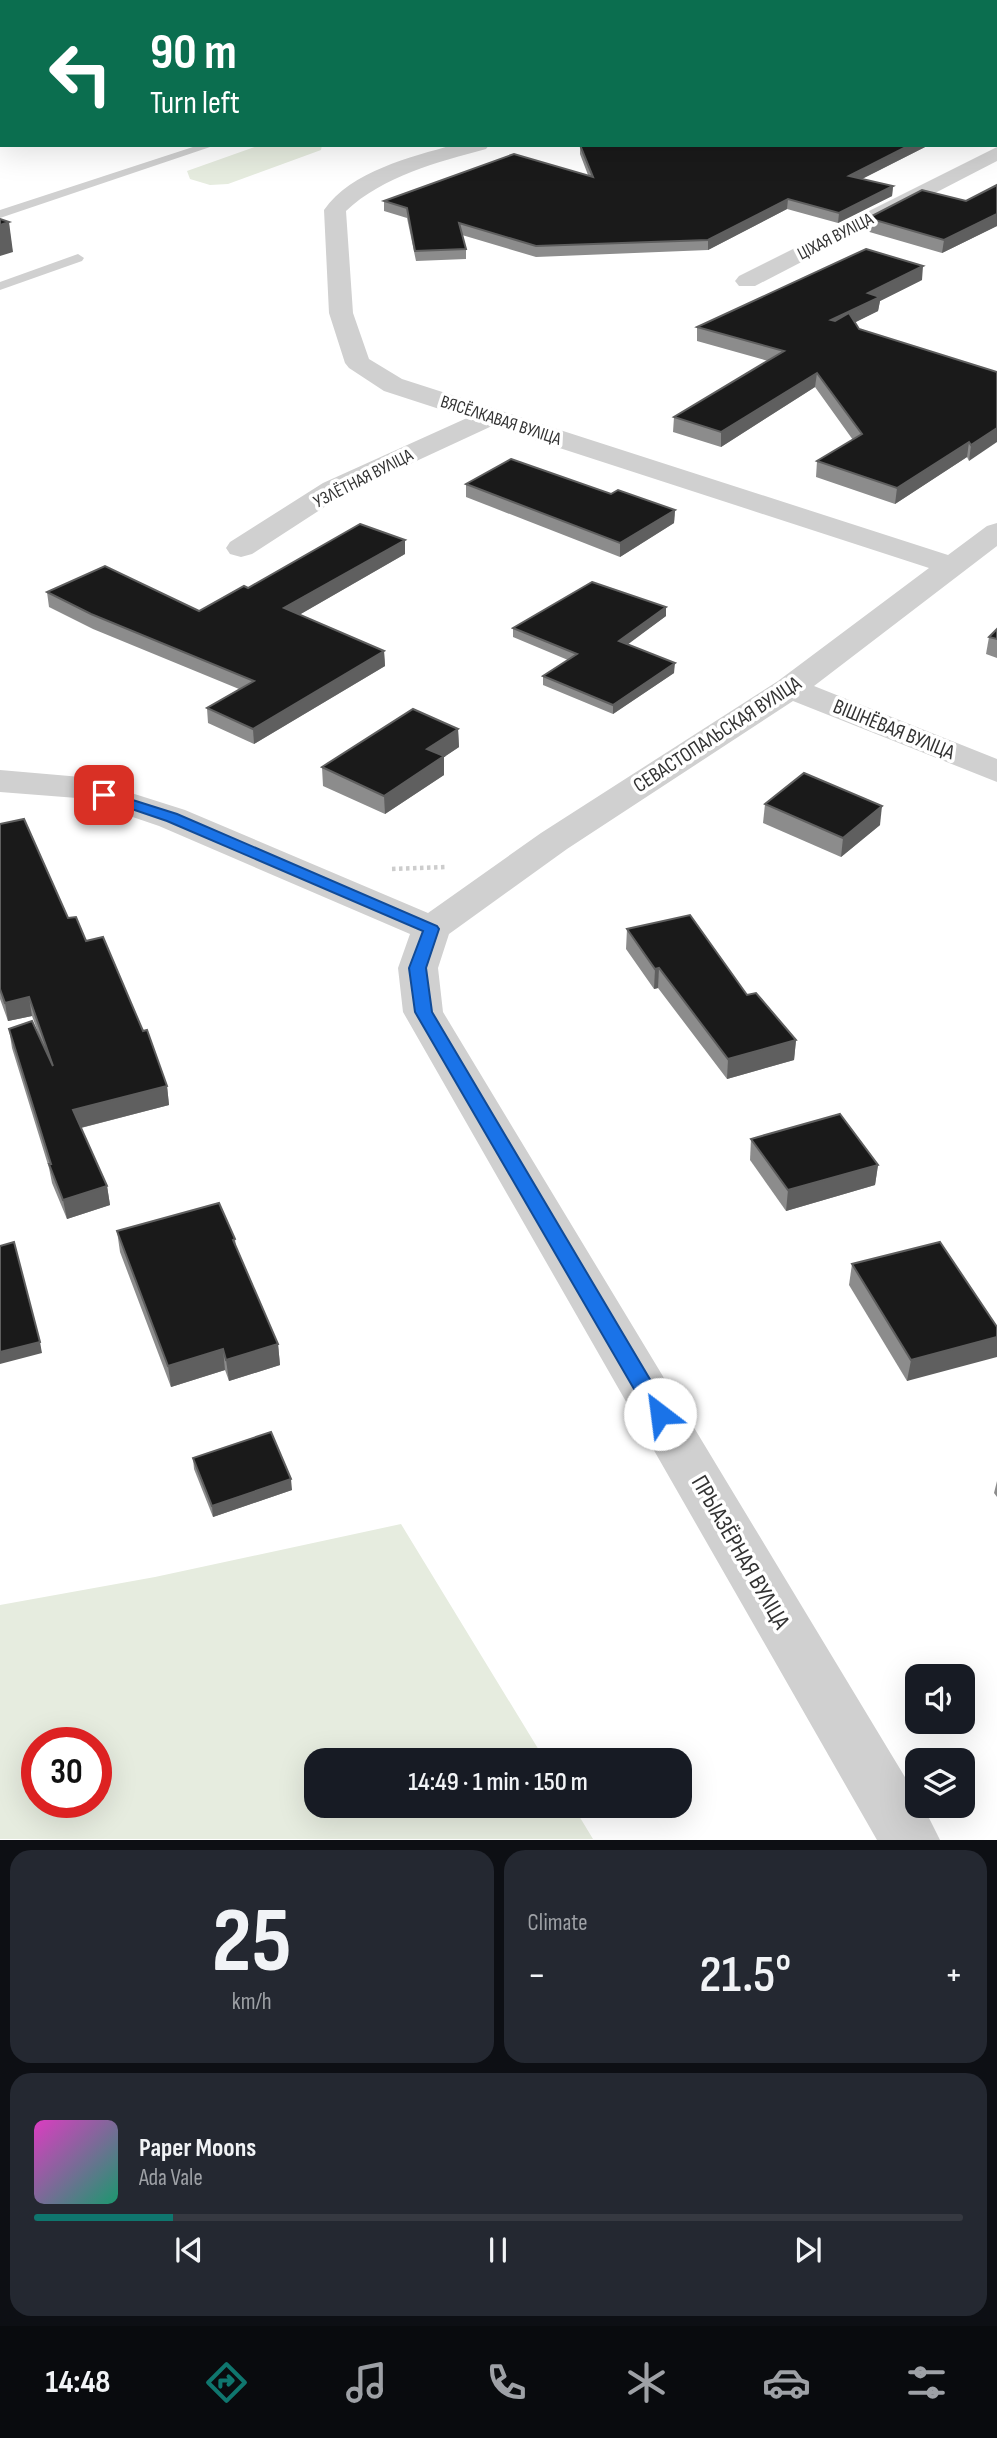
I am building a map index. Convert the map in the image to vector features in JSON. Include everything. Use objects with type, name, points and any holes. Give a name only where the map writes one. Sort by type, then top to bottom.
[{"type":"street","name":"ВЯСЁЛКАВАЯ ВУЛІЦА","points":[[471,147],[368,183],[347,195],[335,209],[341,313],[358,363],[393,385],[949,565]]},
{"type":"street","name":"ЦІХАЯ ВУЛІЦА","points":[[747,281],[997,150]]},
{"type":"street","name":"УЗЛЁТНАЯ ВУЛІЦА","points":[[241,548],[333,489],[490,417]]},
{"type":"street","name":"СЕВАСТОПАЛЬСКАЯ ВУЛІЦА","points":[[431,929],[554,841],[790,688],[949,565],[997,532]]},
{"type":"street","name":"ВІШНЁВАЯ ВУЛІЦА","points":[[790,688],[997,771]]},
{"type":"street","points":[[0,781],[81,788],[172,818],[431,929]]},
{"type":"street","name":"ПРЫАЗЁРНАЯ ВУЛІЦА","points":[[431,929],[418,968],[423,1012],[910,1839]]},
{"type":"lane","points":[[0,214],[205,147]]},
{"type":"lane","points":[[0,286],[78,258]]},
{"type":"path","points":[[382,870],[458,867]]},
{"type":"shaded area","points":[[254,147],[322,147],[321,150],[228,184],[210,185],[190,179],[187,171]]},
{"type":"shaded area","points":[[401,1524],[538,1748],[304,1748],[304,1818],[580,1818],[593,1839],[0,1839],[0,1605],[155,1577]]},
{"type":"building","points":[[581,147],[906,147],[849,176],[893,186],[839,213],[788,199],[708,240],[536,246],[459,223],[466,249],[415,251],[407,208],[384,201],[514,154],[593,177]]},
{"type":"building","points":[[997,185],[997,214],[944,240],[868,218],[922,190],[966,201]]},
{"type":"building","points":[[866,249],[923,266],[868,293],[880,297],[831,320],[835,321],[849,313],[859,329],[997,372],[997,428],[971,445],[969,442],[897,488],[817,461],[862,434],[817,373],[721,432],[674,417],[784,351],[697,327]]},
{"type":"building","points":[[511,459],[611,494],[618,490],[675,510],[620,543],[466,484]]},
{"type":"building","points":[[360,524],[405,540],[284,608],[384,651],[253,729],[207,708],[254,681],[91,614],[47,592],[105,566],[199,611],[244,586],[248,588]]},
{"type":"building","points":[[592,582],[666,607],[619,641],[675,663],[613,705],[543,676],[577,654],[513,628]]},
{"type":"building","points":[[997,629],[997,639],[989,637]]},
{"type":"building","points":[[413,709],[458,729],[427,749],[444,756],[384,796],[322,767]]},
{"type":"building","points":[[804,773],[882,806],[843,838],[765,804]]},
{"type":"building","points":[[24,819],[68,918],[76,917],[86,941],[103,937],[143,1031],[147,1030],[167,1086],[73,1110],[107,1186],[63,1200],[49,1164],[9,1029],[32,1021],[53,1066],[29,997],[5,1003],[0,989],[0,824]]},
{"type":"building","points":[[690,915],[747,995],[756,993],[796,1040],[728,1059],[659,968],[655,969],[627,929]]},
{"type":"building","points":[[840,1114],[878,1165],[788,1190],[751,1139]]},
{"type":"building","points":[[219,1203],[278,1344],[226,1360],[223,1349],[168,1366],[117,1231]]},
{"type":"building","points":[[14,1242],[40,1342],[0,1352],[0,1246]]},
{"type":"building","points":[[940,1242],[997,1327],[997,1337],[911,1360],[852,1264]]},
{"type":"building","points":[[271,1432],[291,1479],[212,1506],[193,1458]]},
{"type":"route","points":[[104,795],[172,818],[431,929],[418,968],[423,1012],[660,1414]]}]
